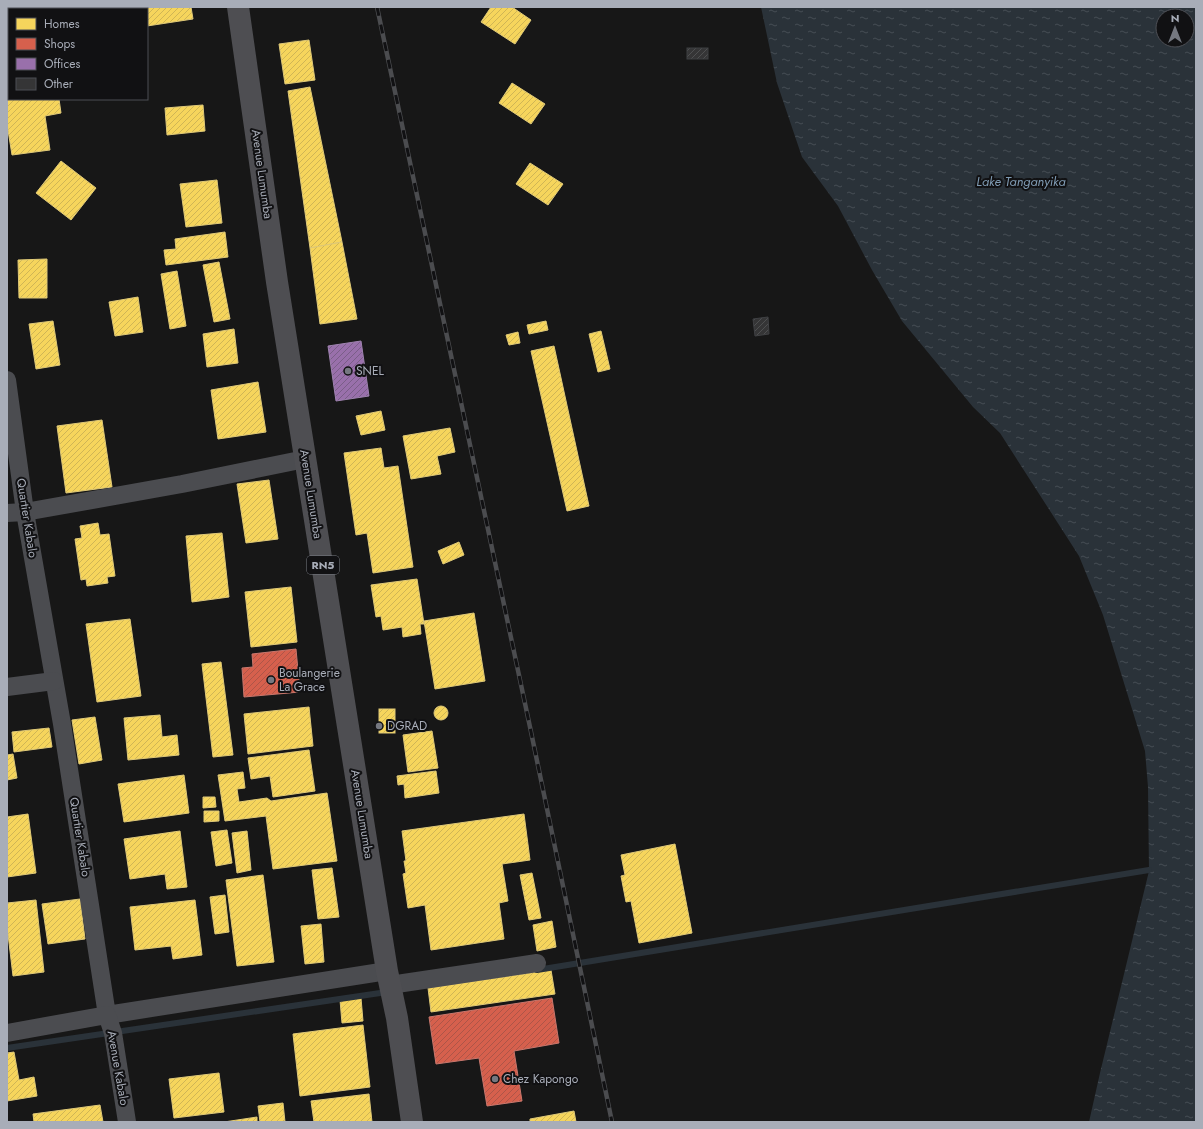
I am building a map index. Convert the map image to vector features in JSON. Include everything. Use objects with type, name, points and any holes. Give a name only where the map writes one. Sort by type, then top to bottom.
[{"type":"highway","name":"Avenue Lumumba","points":[[238,7],[277,282],[399,1033],[412,1122]]},
{"type":"street","name":"Quartier Kabalo","points":[[7,380],[26,512],[107,1015]]},
{"type":"street","points":[[7,513],[26,512],[182,484],[305,459]]},
{"type":"street","points":[[7,687],[54,681]]},
{"type":"street","points":[[7,1033],[107,1015],[389,978],[537,963]]},
{"type":"street","name":"Avenue Kabalo","points":[[107,1015],[113,1033],[127,1122]]},
{"type":"water","name":"Lake Tanganyika","points":[[761,7],[1196,7],[1196,1122],[1089,1122],[1149,871],[1148,787],[1145,751],[1103,615],[1079,556],[1000,433],[973,407],[902,321],[872,270],[838,206],[802,157],[777,83]]},
{"type":"building: Homes","points":[[191,7],[193,19],[148,26],[148,8],[103,8]]},
{"type":"building: Homes","points":[[491,7],[512,7],[531,20],[515,44],[481,22]]},
{"type":"building: Homes","points":[[7,28],[8,28],[8,72]]},
{"type":"building: Homes","points":[[309,40],[315,80],[285,84],[279,44]]},
{"type":"building: Homes","points":[[512,83],[545,104],[531,124],[499,103]]},
{"type":"building: Homes","points":[[310,87],[342,242],[310,248],[288,91]]},
{"type":"building: Homes","points":[[7,97],[8,100],[59,100],[61,113],[45,116],[50,150],[12,155],[7,124]]},
{"type":"building: Homes","points":[[203,105],[205,131],[167,135],[165,108]]},
{"type":"building: Homes","points":[[61,161],[96,188],[71,220],[36,193]]},
{"type":"building: Homes","points":[[530,163],[563,184],[548,205],[516,184]]},
{"type":"building: Homes","points":[[217,180],[222,223],[186,227],[180,184]]},
{"type":"building: Homes","points":[[225,232],[228,257],[166,265],[164,250],[176,249],[175,239]]},
{"type":"building: Homes","points":[[342,242],[357,319],[320,324],[310,248]]},
{"type":"building: Homes","points":[[47,259],[47,298],[19,298],[18,260]]},
{"type":"building: Homes","points":[[219,262],[230,319],[214,322],[203,265]]},
{"type":"building: Homes","points":[[177,271],[186,326],[170,329],[161,274]]},
{"type":"building: Homes","points":[[138,297],[143,332],[115,336],[109,302]]},
{"type":"building: Homes","points":[[53,321],[60,365],[36,369],[29,324]]},
{"type":"building: Homes","points":[[546,321],[548,330],[529,334],[527,325]]},
{"type":"building: Homes","points":[[234,329],[238,363],[207,367],[203,334]]},
{"type":"building: Homes","points":[[601,331],[610,369],[598,372],[589,334]]},
{"type":"building: Homes","points":[[518,332],[520,343],[509,345],[506,335]]},
{"type":"building: Homes","points":[[554,346],[589,506],[567,511],[531,351]]},
{"type":"building: Homes","points":[[258,382],[266,432],[218,439],[211,390]]},
{"type":"building: Homes","points":[[381,411],[385,430],[361,435],[356,416]]},
{"type":"building: Homes","points":[[102,420],[112,487],[66,493],[57,426]]},
{"type":"building: Homes","points":[[450,428],[455,452],[437,456],[441,474],[411,479],[403,436]]},
{"type":"building: Homes","points":[[381,448],[384,468],[398,466],[413,567],[373,573],[367,533],[356,535],[344,453]]},
{"type":"building: Homes","points":[[269,480],[278,539],[246,543],[237,484]]},
{"type":"building: Homes","points":[[98,523],[100,535],[109,534],[115,576],[107,577],[108,583],[87,586],[86,579],[81,580],[75,539],[82,538],[80,526]]},
{"type":"building: Homes","points":[[222,533],[229,597],[192,602],[186,536]]},
{"type":"building: Homes","points":[[459,542],[464,555],[443,564],[438,551]]},
{"type":"building: Homes","points":[[417,579],[424,624],[420,624],[421,634],[403,637],[402,627],[383,630],[381,616],[376,617],[371,585]]},
{"type":"building: Homes","points":[[291,587],[297,642],[251,647],[245,592]]},
{"type":"building: Homes","points":[[474,613],[485,681],[435,689],[424,621]]},
{"type":"building: Homes","points":[[130,619],[141,696],[97,702],[86,624]]},
{"type":"building: Homes","points":[[221,662],[233,755],[213,757],[202,664]]},
{"type":"building: Homes","points":[[441,706],[446,708],[448,713],[446,718],[441,720],[436,718],[434,713],[436,708]]},
{"type":"building: Homes","points":[[309,707],[313,746],[248,754],[244,714]]},
{"type":"building: Homes","points":[[379,709],[395,709],[395,733],[379,733]]},
{"type":"building: Homes","points":[[160,715],[162,737],[177,735],[179,755],[128,760],[124,718]]},
{"type":"building: Homes","points":[[95,717],[102,760],[79,764],[72,720]]},
{"type":"building: Homes","points":[[49,728],[52,747],[14,752],[12,732]]},
{"type":"building: Homes","points":[[432,731],[438,768],[408,772],[403,735]]},
{"type":"building: Homes","points":[[309,750],[315,791],[273,797],[270,776],[251,779],[248,758]]},
{"type":"building: Homes","points":[[13,754],[17,778],[7,780],[7,755]]},
{"type":"building: Homes","points":[[436,771],[439,793],[405,798],[404,784],[398,785],[397,776]]},
{"type":"building: Homes","points":[[243,772],[245,788],[237,789],[239,802],[267,798],[271,801],[327,793],[337,861],[273,869],[266,816],[225,821],[218,775]]},
{"type":"building: Homes","points":[[184,775],[189,813],[124,822],[118,784]]},
{"type":"building: Homes","points":[[203,797],[215,797],[216,807],[203,808]]},
{"type":"building: Homes","points":[[204,811],[219,811],[219,821],[204,822]]},
{"type":"building: Homes","points":[[28,814],[36,873],[7,877],[7,817]]},
{"type":"building: Homes","points":[[524,814],[530,860],[502,864],[508,901],[499,903],[504,939],[431,950],[425,905],[408,908],[403,874],[406,873],[404,861],[406,861],[402,831]]},
{"type":"building: Homes","points":[[227,830],[232,863],[216,866],[211,832]]},
{"type":"building: Homes","points":[[180,831],[187,887],[167,889],[165,874],[130,879],[124,839]]},
{"type":"building: Homes","points":[[247,831],[251,870],[237,873],[232,833]]},
{"type":"building: Homes","points":[[675,844],[692,933],[639,943],[631,901],[626,902],[621,876],[625,875],[621,855]]},
{"type":"building: Homes","points":[[332,868],[339,917],[318,919],[312,870]]},
{"type":"building: Homes","points":[[532,873],[541,918],[529,920],[520,875]]},
{"type":"building: Homes","points":[[263,875],[274,962],[237,966],[226,880]]},
{"type":"building: Homes","points":[[225,895],[229,932],[215,934],[210,897]]},
{"type":"building: Homes","points":[[80,899],[85,939],[48,944],[42,904]]},
{"type":"building: Homes","points":[[36,900],[44,972],[13,976],[7,926],[7,903]]},
{"type":"building: Homes","points":[[195,900],[202,955],[173,959],[171,946],[135,950],[130,907]]},
{"type":"building: Homes","points":[[552,921],[556,947],[537,951],[533,925]]},
{"type":"building: Homes","points":[[321,924],[324,962],[305,964],[301,926]]},
{"type":"building: Homes","points":[[551,970],[555,994],[431,1012],[428,988]]},
{"type":"building: Homes","points":[[361,998],[363,1021],[342,1023],[340,1000]]},
{"type":"building: Homes","points":[[363,1025],[370,1087],[300,1096],[293,1034]]},
{"type":"building: Homes","points":[[14,1052],[19,1080],[34,1077],[37,1096],[7,1101],[7,1053]]},
{"type":"building: Homes","points":[[219,1073],[224,1112],[174,1118],[169,1079]]},
{"type":"building: Homes","points":[[369,1094],[372,1122],[314,1122],[311,1101]]},
{"type":"building: Homes","points":[[283,1103],[285,1122],[260,1122],[258,1106]]},
{"type":"building: Homes","points":[[100,1105],[103,1122],[34,1122],[33,1114]]},
{"type":"building: Homes","points":[[574,1111],[576,1122],[530,1122],[530,1119]]},
{"type":"building: Homes","points":[[257,1117],[257,1122],[224,1122]]},
{"type":"building: Shops","name":"Boulangerie La Grace","points":[[296,649],[300,692],[244,697],[242,668],[253,667],[252,654]]},
{"type":"building: Shops","points":[[552,998],[559,1043],[514,1051],[522,1101],[487,1106],[479,1058],[436,1064],[429,1017]]},
{"type":"building: Offices","name":"SNEL","points":[[361,341],[369,396],[336,401],[328,346]]},
{"type":"building: Other","points":[[687,48],[708,48],[708,59],[687,59]]},
{"type":"building: Other","points":[[768,317],[769,334],[755,336],[753,319]]},
{"type":"waterway","points":[[537,970],[1149,870]]},
{"type":"waterway","points":[[7,1048],[387,992]]},
{"type":"railway","points":[[377,7],[530,727],[612,1122]]},
{"type":"place","name":"SNEL","points":[[348,371]]},
{"type":"place","name":"Boulangerie La Grace","points":[[271,680]]},
{"type":"place","name":"DGRAD","points":[[379,726]]},
{"type":"place","name":"Chez Kapongo","points":[[495,1079]]}]
